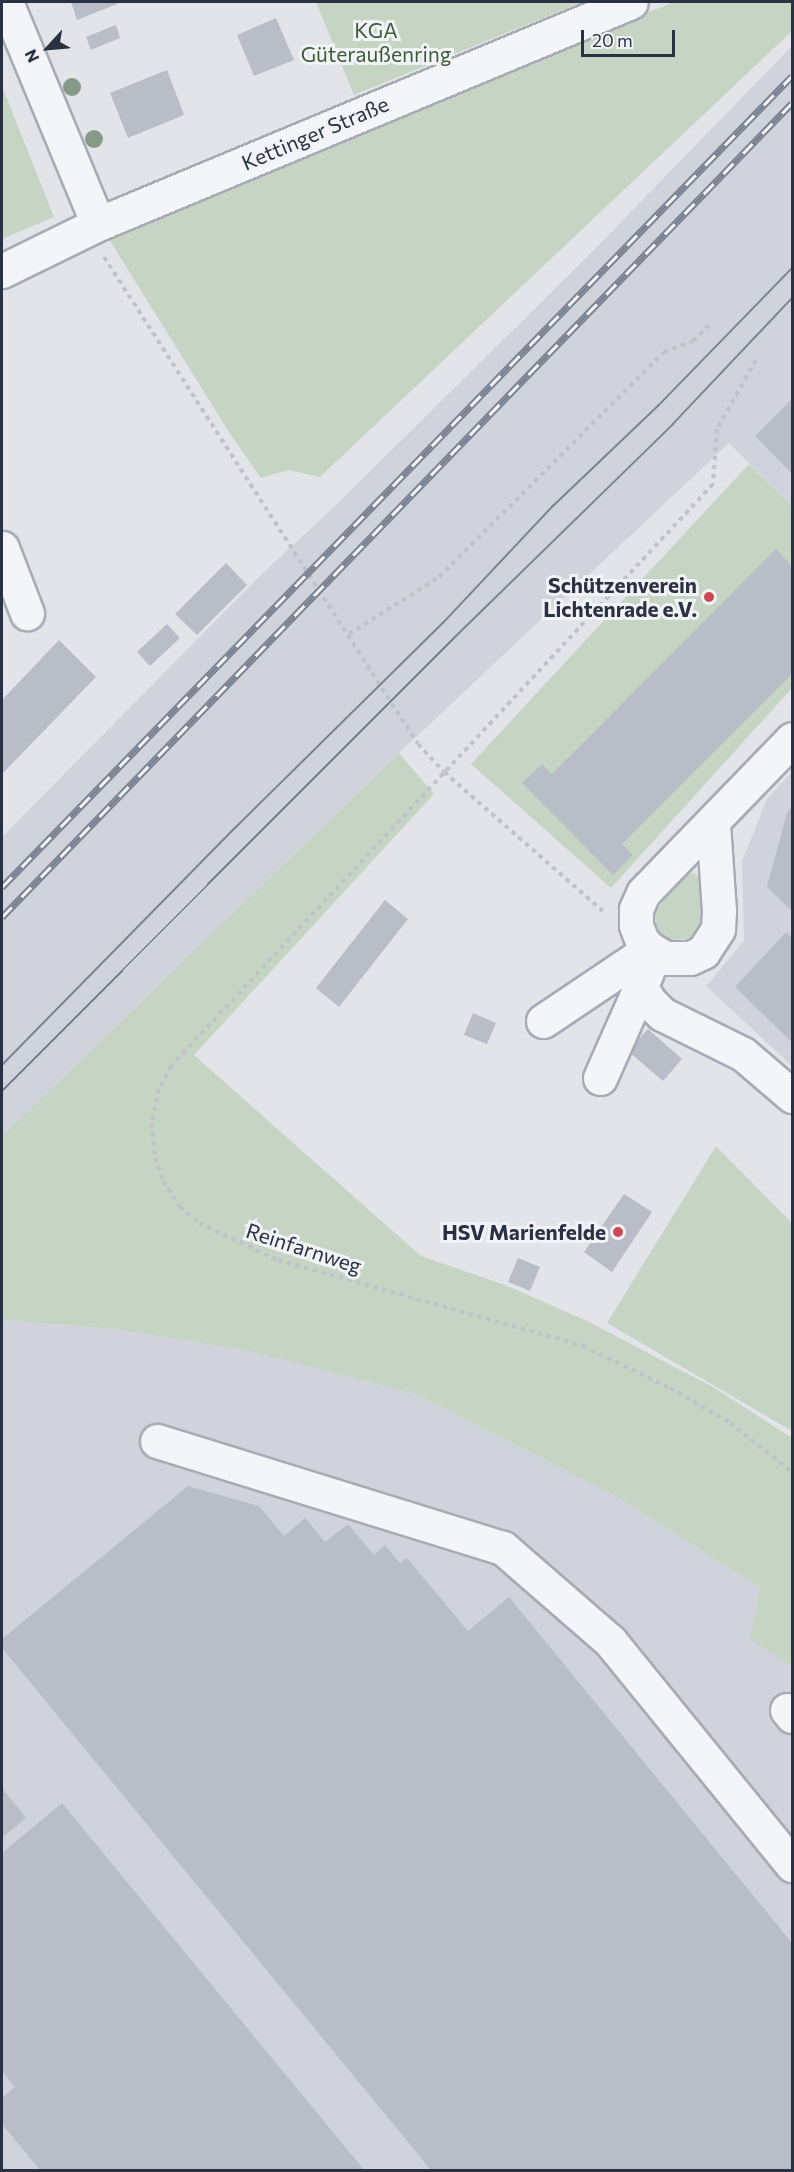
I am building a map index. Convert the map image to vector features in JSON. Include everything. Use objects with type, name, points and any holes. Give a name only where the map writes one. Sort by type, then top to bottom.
[{"type":"street","points":[[6,2],[98,224]]},
{"type":"street","name":"Kettinger Straße","points":[[2,270],[98,224],[631,2]]},
{"type":"street","points":[[2,548],[27,614]]},
{"type":"street","points":[[713,824],[719,911],[718,929],[703,952],[690,958],[676,960],[652,951],[642,941],[636,925],[636,909],[643,893],[713,824],[792,739]]},
{"type":"street","points":[[600,1078],[640,986],[652,951]]},
{"type":"street","points":[[543,1021],[652,951]]},
{"type":"street","points":[[640,986],[650,1002],[662,1014],[743,1054],[792,1096]]},
{"type":"street","points":[[157,1441],[503,1548],[610,1641],[792,1865]]},
{"type":"path","points":[[98,224],[96,244],[193,399],[349,634],[418,744],[444,772],[606,914]]},
{"type":"path","points":[[349,634],[438,577],[664,352],[693,341],[709,325]]},
{"type":"path","name":"Reinfarnweg","points":[[756,360],[717,429],[713,484],[171,1066],[159,1089],[152,1123],[155,1158],[164,1182],[180,1207],[199,1223],[278,1260],[583,1346],[670,1388],[730,1423],[792,1472]]},
{"type":"shaded area","points":[[792,46],[792,506],[729,443],[399,753],[2,1136],[2,837],[263,573],[337,504],[588,256]]},
{"type":"shaded area","points":[[792,772],[792,1066],[706,986],[744,941],[742,861],[767,799]]},
{"type":"shaded area","points":[[2,1320],[114,1329],[249,1351],[418,1395],[617,1497],[760,1588],[751,1639],[792,1666],[792,2170],[2,2170]]},
{"type":"green space","name":"KGA Güteraußenring","points":[[316,2],[582,2],[354,95]]},
{"type":"green space","points":[[674,2],[792,2],[792,31],[320,477],[289,470],[261,478],[229,432],[107,236]]},
{"type":"green space","points":[[2,86],[54,217],[2,239]]},
{"type":"green space","name":"Schützenverein Lichtenrade e.V.","points":[[749,464],[792,506],[792,688],[611,888],[471,764]]},
{"type":"green space","points":[[399,753],[434,794],[194,1055],[421,1256],[505,1285],[587,1321],[713,1387],[792,1438],[792,1666],[750,1639],[760,1588],[617,1497],[418,1395],[249,1351],[114,1329],[2,1320],[2,1136]]},
{"type":"green space","points":[[695,873],[700,880],[701,925],[688,939],[669,940],[656,927],[655,913],[674,886],[686,874]]},
{"type":"green space","points":[[716,1146],[792,1223],[792,1431],[607,1323]]},
{"type":"building","points":[[71,2],[116,2],[117,4],[77,20]]},
{"type":"building","points":[[276,18],[294,60],[254,76],[237,35]]},
{"type":"building","points":[[116,25],[120,38],[91,50],[86,37]]},
{"type":"building","points":[[167,70],[184,115],[128,138],[110,93]]},
{"type":"building","points":[[792,399],[792,474],[755,436]]},
{"type":"building","points":[[776,549],[792,566],[792,674],[622,844],[633,855],[613,875],[522,783],[542,764],[552,774]]},
{"type":"building","points":[[226,563],[247,585],[197,635],[175,614]]},
{"type":"building","points":[[167,624],[180,638],[150,666],[137,652]]},
{"type":"building","points":[[59,640],[96,677],[2,774],[2,700]]},
{"type":"building","points":[[792,807],[792,911],[767,887],[787,813]]},
{"type":"building","points":[[385,900],[408,919],[339,1007],[316,988]]},
{"type":"building","points":[[786,932],[792,938],[792,1042],[735,987]]},
{"type":"building","points":[[473,1013],[496,1023],[487,1044],[464,1035]]},
{"type":"building","points":[[648,1029],[682,1059],[663,1081],[628,1051]]},
{"type":"building","points":[[624,1194],[652,1212],[612,1272],[584,1252]]},
{"type":"building","points":[[518,1258],[540,1267],[530,1291],[508,1282]]},
{"type":"building","points":[[188,1486],[259,1506],[284,1536],[305,1518],[325,1542],[348,1524],[374,1555],[385,1545],[400,1563],[407,1558],[468,1631],[509,1597],[792,1943],[792,2170],[431,2170],[2,1648],[2,1639]]},
{"type":"building","points":[[2,1788],[26,1818],[2,1838]]},
{"type":"building","points":[[62,1803],[364,2170],[40,2170],[2,2124],[2,2098],[15,2087],[2,2071],[2,1853]]},
{"type":"tram line","points":[[2,1065],[235,828],[443,623],[553,506],[658,406],[792,268]]},
{"type":"tram line","points":[[2,1091],[454,638],[673,424],[792,298]]},
{"type":"railway","points":[[2,887],[792,76]]},
{"type":"railway","points":[[2,917],[792,103]]},
{"type":"place","name":"Schützenverein Lichtenrade e.V.","points":[[709,597]]},
{"type":"place","name":"HSV Marienfelde","points":[[618,1232]]}]
